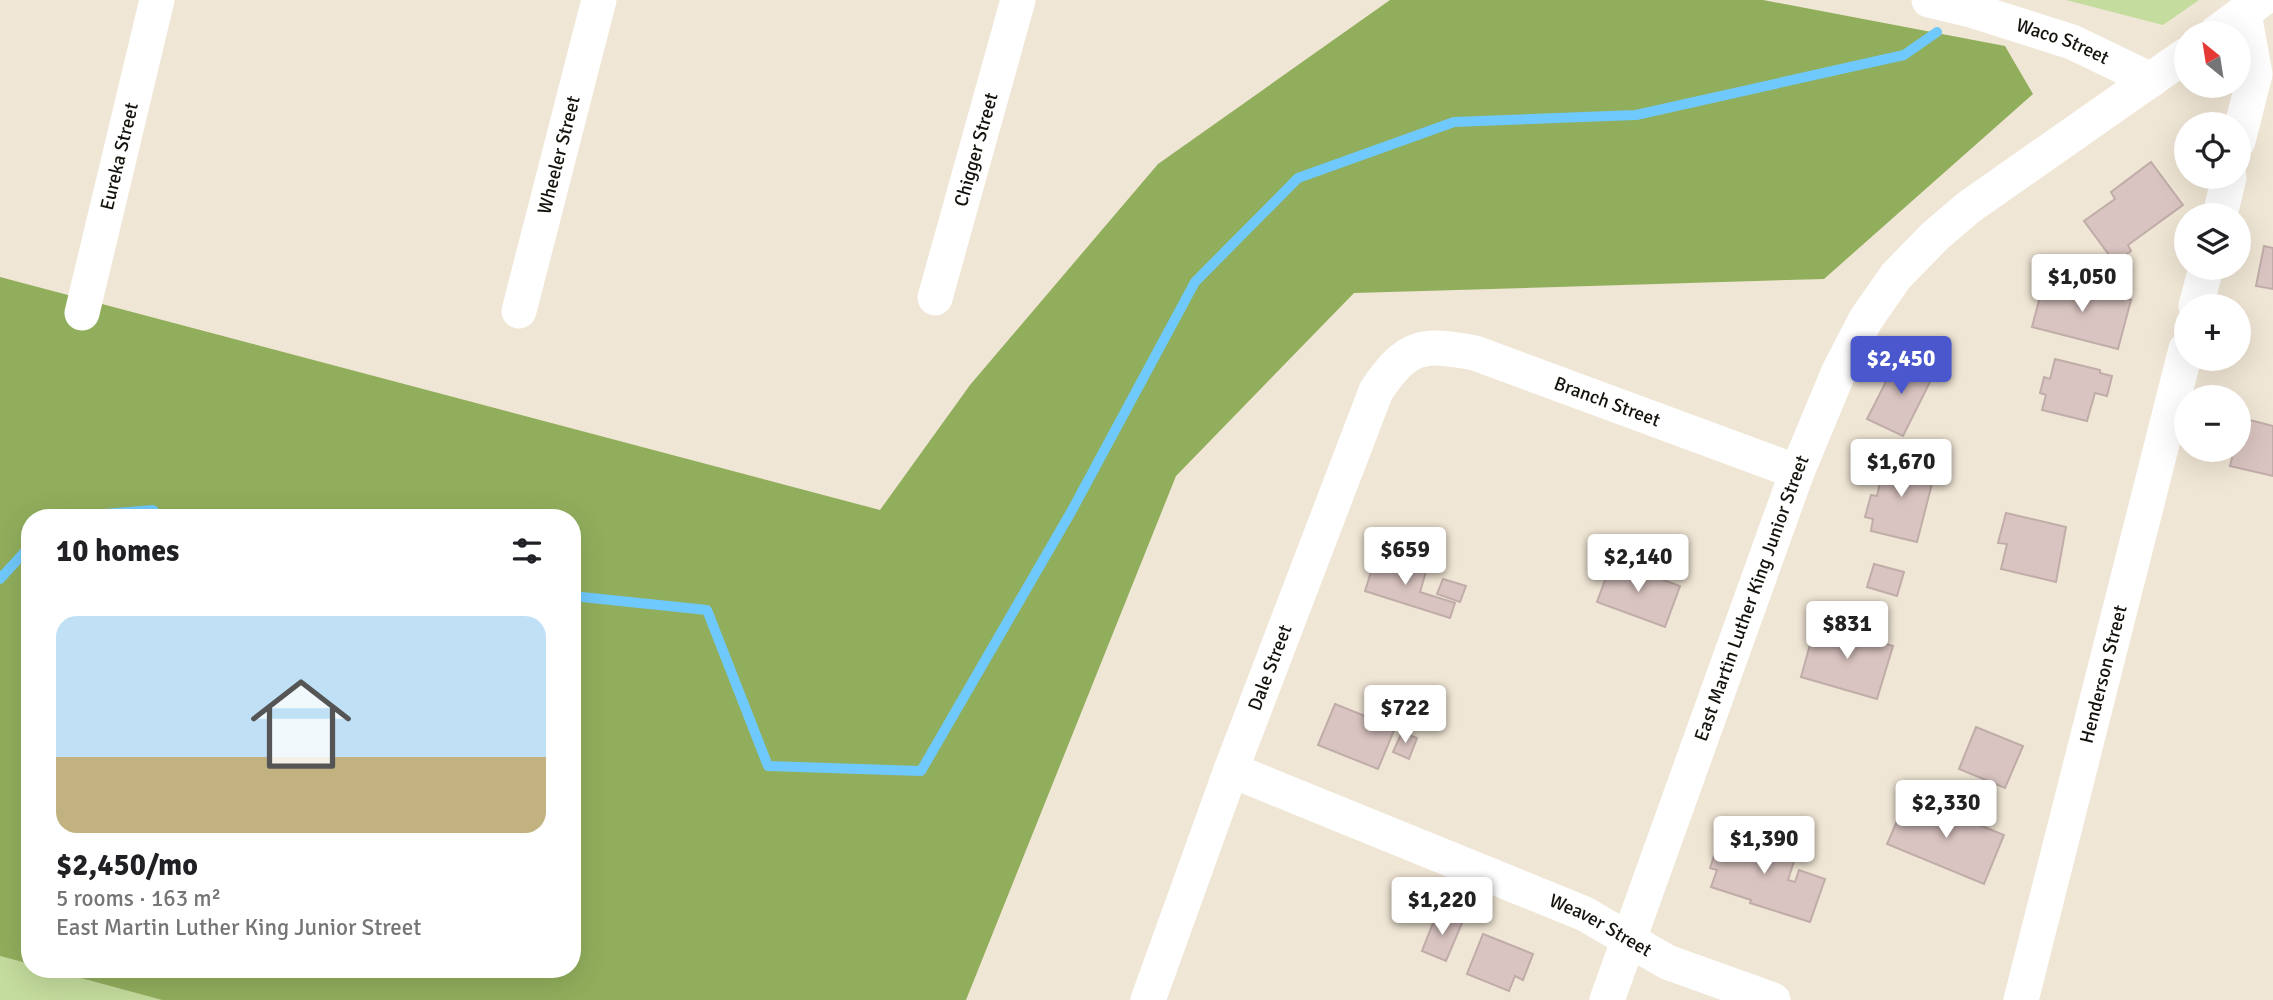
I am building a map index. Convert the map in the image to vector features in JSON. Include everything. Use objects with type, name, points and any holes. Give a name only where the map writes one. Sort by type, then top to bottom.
[{"type":"street","name":"Eureka Street","points":[[82,313],[156,0]]},
{"type":"street","name":"Wheeler Street","points":[[519,310],[599,0]]},
{"type":"street","name":"Chigger Street","points":[[935,299],[1018,0]]},
{"type":"street","name":"Waco Street","points":[[1929,0],[1971,10],[2072,42],[2151,80]]},
{"type":"street","points":[[2232,21],[2252,6]]},
{"type":"street","points":[[2245,112],[2255,74],[2252,6]]},
{"type":"street","name":"East Martin Luther King Junior Street","points":[[1607,1000],[1797,472],[1866,319],[1896,276],[1935,236],[1969,207],[2174,64]]},
{"type":"street","name":"Branch Street","points":[[1414,351],[1443,347],[1475,353],[1797,472]]},
{"type":"street","name":"Dale Street","points":[[1147,1000],[1231,770],[1376,391],[1393,366],[1414,351]]},
{"type":"street","name":"Henderson Street","points":[[2021,1000],[2180,371]]},
{"type":"street","name":"Weaver Street","points":[[1231,770],[1585,914],[1667,962],[1773,1000]]},
{"type":"green space","points":[[1390,0],[1763,0],[2005,46],[2033,94],[1824,279],[1354,293],[1176,476],[966,1000],[162,1000],[81,978],[581,978],[581,509],[21,509],[21,962],[0,956],[0,277],[880,510],[970,385],[1158,164]]},
{"type":"green space","points":[[2066,0],[2199,0],[2163,25]]},
{"type":"green space","points":[[0,956],[21,962],[21,978],[81,978],[162,1000],[0,1000]]},
{"type":"building","points":[[2151,162],[2182,203],[2174,203],[2174,212],[2128,245],[2131,251],[2115,263],[2084,221],[2115,199],[2111,192]]},
{"type":"building","points":[[2264,246],[2273,248],[2273,289],[2256,286]]},
{"type":"building","points":[[2045,278],[2131,300],[2118,349],[2032,327]]},
{"type":"building","points":[[1899,356],[1934,374],[1903,436],[1867,419]]},
{"type":"building","points":[[2055,359],[2100,370],[2100,373],[2112,376],[2107,396],[2095,393],[2087,421],[2042,410],[2046,395],[2040,393],[2044,377],[2050,379]]},
{"type":"building","points":[[2251,420],[2273,426],[2273,476],[2230,466],[2231,462],[2251,462]]},
{"type":"building","points":[[1886,456],[1936,468],[1917,542],[1871,531],[1873,519],[1865,517],[1871,495],[1877,496]]},
{"type":"building","points":[[2006,513],[2066,527],[2056,582],[2001,569],[2007,544],[1998,543]]},
{"type":"building","points":[[1376,556],[1426,572],[1420,592],[1455,603],[1450,618],[1365,591]]},
{"type":"building","points":[[1612,561],[1680,586],[1665,627],[1597,602]]},
{"type":"building","points":[[1874,564],[1904,572],[1897,596],[1867,587]]},
{"type":"building","points":[[1443,579],[1466,586],[1460,602],[1437,594]]},
{"type":"building","points":[[1816,623],[1893,646],[1877,699],[1801,677]]},
{"type":"building","points":[[1335,704],[1395,728],[1378,769],[1318,745]]},
{"type":"building","points":[[1976,727],[2023,746],[2005,788],[1959,769]]},
{"type":"building","points":[[1402,732],[1417,738],[1409,759],[1393,752]]},
{"type":"building","points":[[1908,796],[2004,835],[1984,884],[1887,844]]},
{"type":"building","points":[[1723,828],[1797,852],[1788,880],[1795,882],[1799,870],[1825,879],[1810,922],[1711,887],[1717,870],[1710,868]]},
{"type":"building","points":[[1437,913],[1462,923],[1446,961],[1422,951]]},
{"type":"building","points":[[1483,934],[1533,954],[1523,980],[1515,976],[1509,991],[1467,974]]},
{"type":"waterway","points":[[581,597],[707,610],[768,766],[921,771],[1071,512],[1195,282],[1298,178],[1454,122],[1636,115],[1904,55],[1937,32]]},
{"type":"waterway","points":[[0,579],[21,556]]}]
